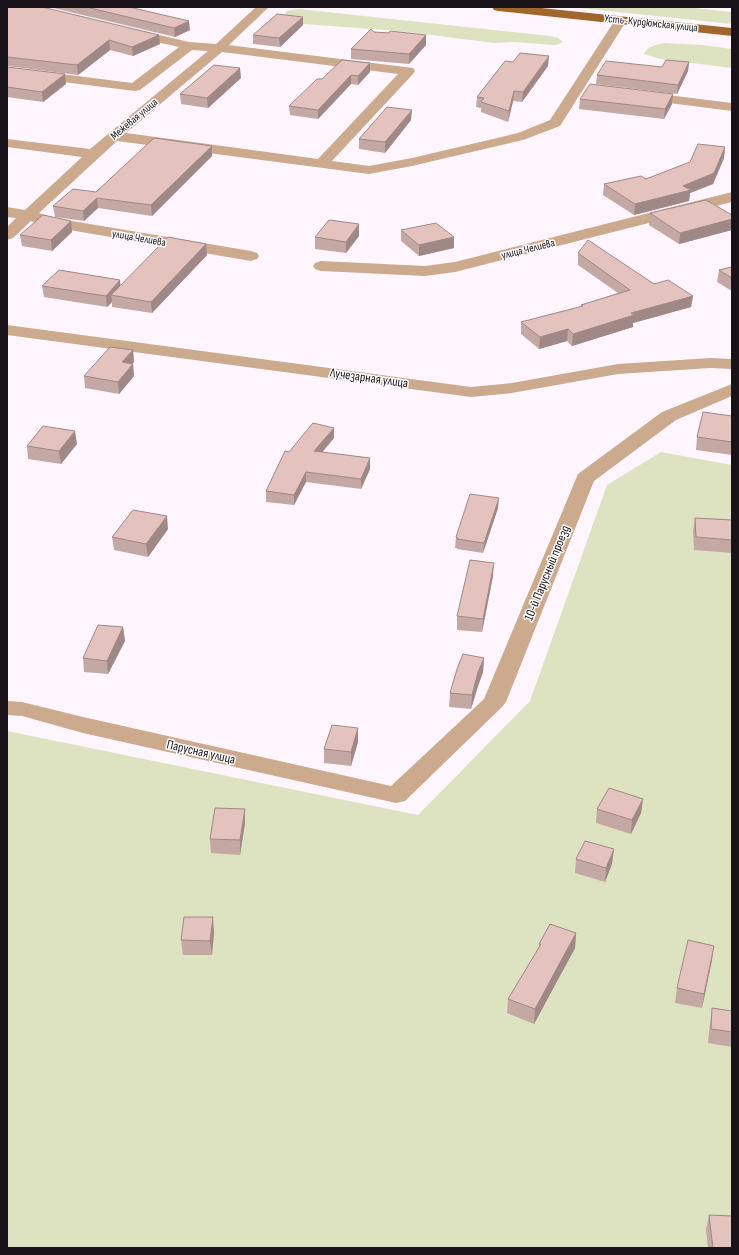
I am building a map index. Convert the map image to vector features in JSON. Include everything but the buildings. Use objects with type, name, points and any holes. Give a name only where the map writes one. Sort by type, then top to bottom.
[{"type":"main road","name":"Усть-Курдюмская улица","points":[[498,7],[732,32]]},
{"type":"street","name":"Межевая улица","points":[[7,235],[93,154],[219,48],[263,7]]},
{"type":"street","points":[[114,136],[368,170],[412,162],[523,136],[555,123],[621,20]]},
{"type":"street","points":[[120,29],[188,46],[219,48],[408,71],[322,163]]},
{"type":"street","points":[[135,87],[188,46]]},
{"type":"street","points":[[7,71],[168,91]]},
{"type":"street","points":[[579,87],[594,89]]},
{"type":"street","points":[[633,94],[732,108]]},
{"type":"street","points":[[7,143],[93,154]]},
{"type":"street","name":"улица Челиева","points":[[321,266],[425,271],[455,267],[732,197]]},
{"type":"street","name":"улица Челиева","points":[[7,212],[29,215],[52,222],[251,256]]},
{"type":"street","name":"Лучезарная улица","points":[[7,330],[471,392],[512,388],[618,369],[710,363],[732,364]]},
{"type":"street","name":"10-й Парусный проезд","points":[[396,794],[494,702],[585,478],[669,416],[732,389]]},
{"type":"street","name":"Парусная улица","points":[[7,708],[22,709],[84,725],[396,794]]},
{"type":"green space","points":[[570,7],[685,7],[732,12],[732,24]]},
{"type":"green space","points":[[299,9],[550,36],[558,38],[563,42],[556,45],[514,42],[494,43],[399,31],[291,23],[284,19],[286,11]]},
{"type":"green space","points":[[664,43],[702,45],[732,49],[732,68],[660,59],[644,54],[647,49]]},
{"type":"green space","points":[[661,452],[732,465],[732,1248],[7,1248],[7,731],[418,815],[530,701],[607,485]]}]
